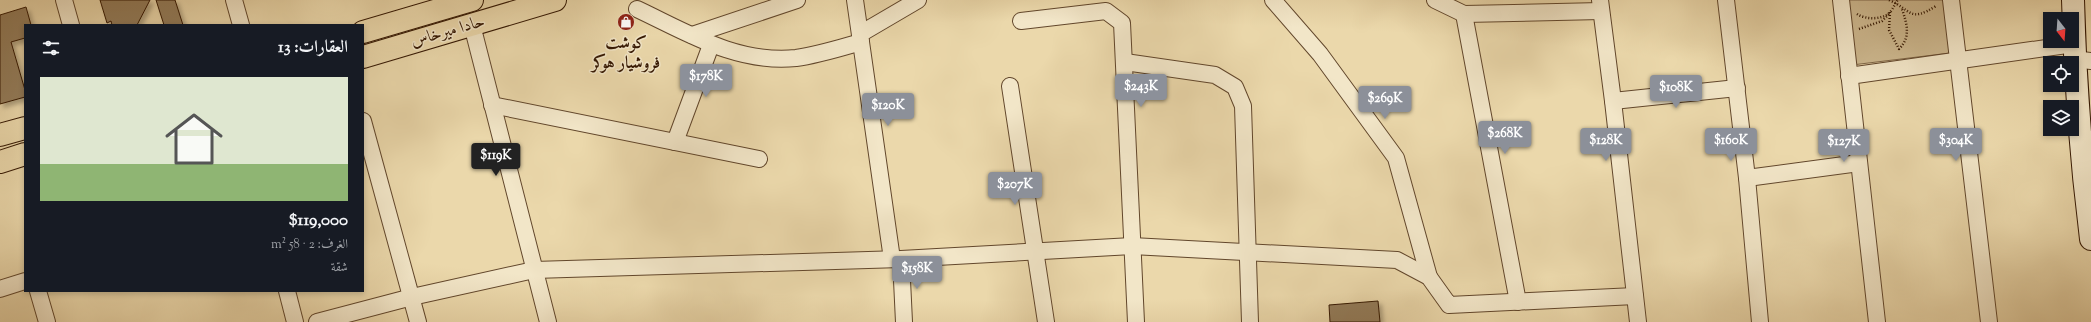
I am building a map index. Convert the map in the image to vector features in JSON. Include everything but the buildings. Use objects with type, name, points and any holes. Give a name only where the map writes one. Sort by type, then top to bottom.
[{"type":"main road","points":[[364,32],[472,0]]},
{"type":"main road","name":"حادا ميرخاس","points":[[364,57],[556,0]]},
{"type":"main road","points":[[2074,0],[2080,55],[2091,239]]},
{"type":"main road","points":[[0,135],[24,128]]},
{"type":"main road","points":[[0,162],[24,154]]},
{"type":"street","points":[[64,0],[71,24]]},
{"type":"street","points":[[234,0],[241,24]]},
{"type":"street","points":[[692,35],[797,0]]},
{"type":"street","points":[[855,0],[897,259],[904,322]]},
{"type":"street","points":[[637,9],[711,45],[739,54],[767,58],[788,58],[824,52],[860,38],[918,0]]},
{"type":"street","points":[[1273,0],[1320,54],[1396,158],[1429,277],[1448,305],[1635,296]]},
{"type":"street","points":[[1435,0],[1464,14],[1600,5],[1613,101],[1638,322]]},
{"type":"street","points":[[1726,0],[1747,178],[1760,322]]},
{"type":"street","points":[[1842,0],[1849,76],[1877,322]]},
{"type":"street","points":[[1945,2],[1958,61],[1989,322]]},
{"type":"street","points":[[1021,21],[1106,11],[1122,24],[1125,62],[1136,322]]},
{"type":"street","points":[[1464,14],[1518,302]]},
{"type":"street","points":[[472,26],[548,322]]},
{"type":"street","points":[[675,142],[711,45]]},
{"type":"street","points":[[1849,76],[1958,61],[2080,55]]},
{"type":"street","points":[[1125,62],[1215,75],[1235,87],[1243,106],[1249,253],[1250,322]]},
{"type":"street","points":[[1010,86],[1046,322]]},
{"type":"street","points":[[1613,101],[1737,88]]},
{"type":"street","points":[[492,105],[759,159]]},
{"type":"street","points":[[364,125],[418,322]]},
{"type":"street","points":[[1747,178],[1859,163]]},
{"type":"street","points":[[317,322],[412,297],[534,270],[897,259],[1036,250],[1132,246],[1397,260],[1429,277]]},
{"type":"street","points":[[0,289],[24,281]]},
{"type":"street","points":[[38,292],[47,322]]},
{"type":"street","points":[[287,292],[295,322]]},
{"type":"path","points":[[1890,0],[1911,14],[1920,14],[1945,2]]},
{"type":"path","points":[[1844,27],[1856,29],[1864,28],[1882,21],[1898,0]]},
{"type":"path","points":[[1895,4],[1902,0]]},
{"type":"path","points":[[1890,12],[1889,30],[1899,49],[1908,34],[1907,23],[1902,9]]},
{"type":"path","points":[[1853,12],[1862,17],[1876,18],[1890,12]]},
{"type":"shaded area","points":[[1847,0],[1945,0],[1950,53],[1852,65]]},
{"type":"place","name":"كوشت فروشيار هوكر","points":[[626,22]]}]
